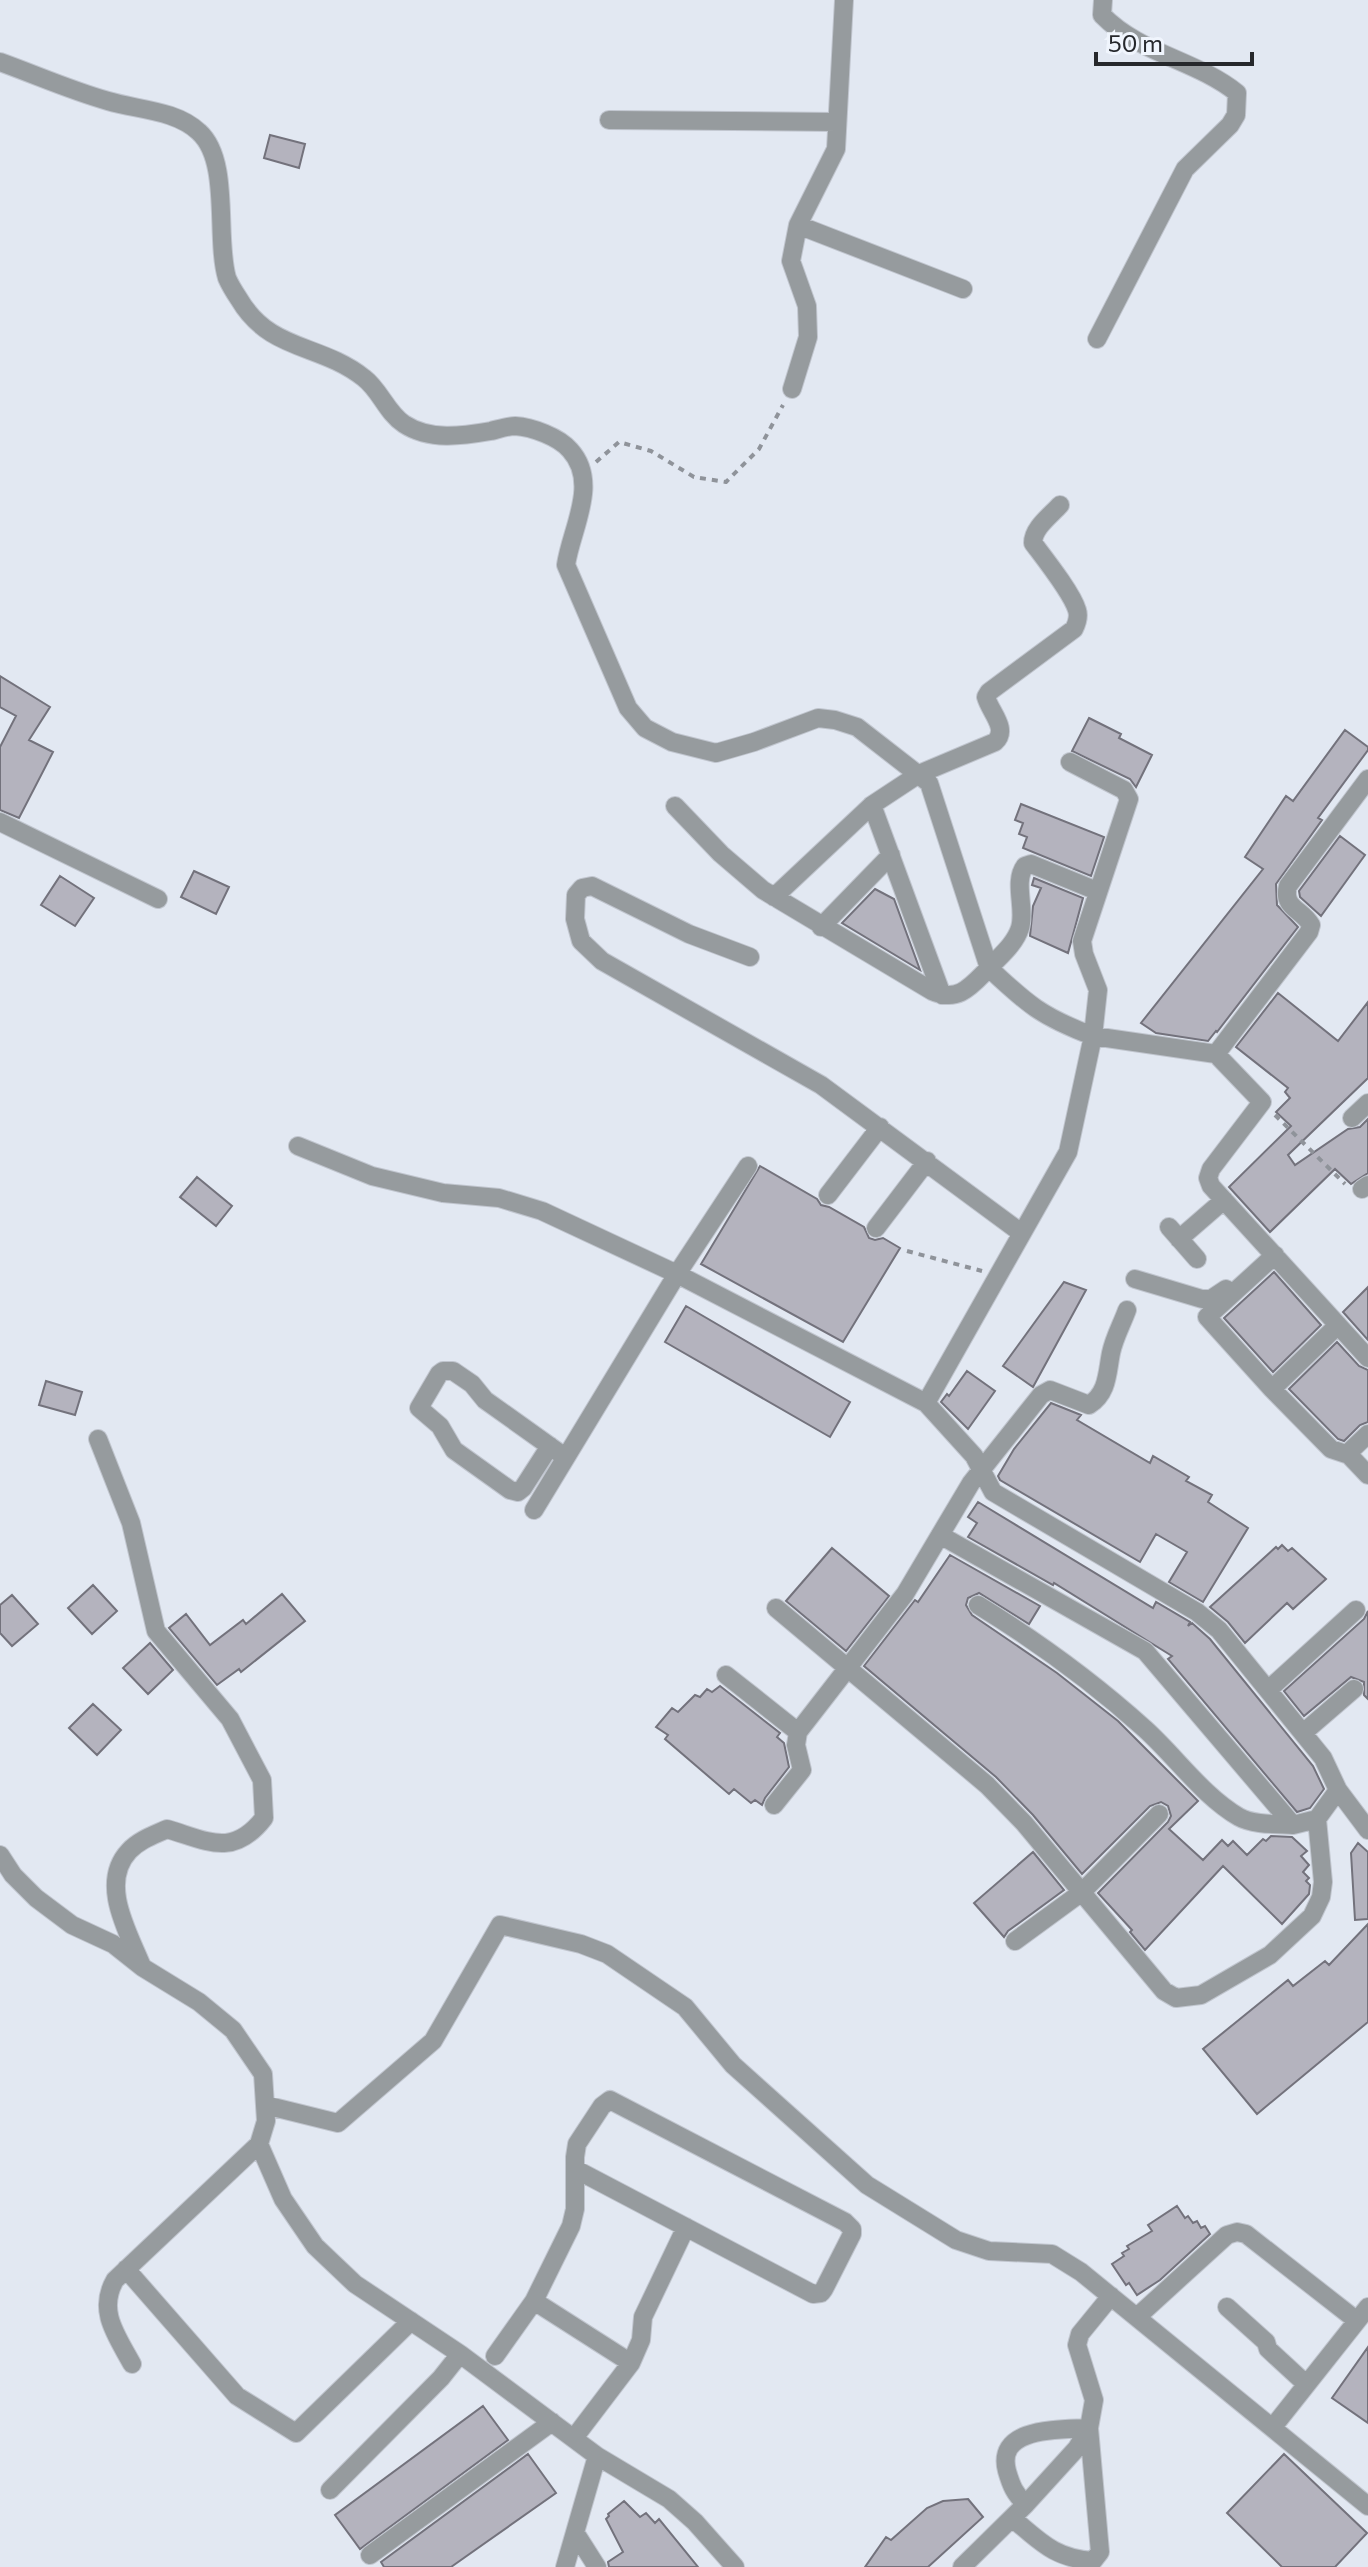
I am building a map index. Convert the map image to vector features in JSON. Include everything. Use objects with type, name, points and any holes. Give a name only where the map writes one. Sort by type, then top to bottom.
[{"type":"street","points":[[792,389],[808,337],[807,306],[791,261],[798,225],[836,149],[844,0]]},
{"type":"street","points":[[1097,339],[1185,169],[1230,125],[1236,115],[1237,93],[1220,79],[1181,64],[1118,32],[1102,15],[1103,0]]},
{"type":"street","points":[[0,62],[107,101],[176,117],[201,133],[216,159],[221,241],[228,279],[249,316],[276,338],[336,359],[366,380],[400,421],[419,433],[462,436],[515,426],[546,434],[570,450],[585,481],[579,521],[569,542],[566,565],[628,708],[645,728],[672,742],[716,753],[818,718],[857,727],[929,783],[989,968],[1027,1005],[1056,1022],[1093,1036],[1216,1054],[1262,1102],[1211,1169],[1208,1178],[1211,1186],[1368,1358]]},
{"type":"street","points":[[609,120],[837,122]]},
{"type":"street","points":[[798,225],[963,289]]},
{"type":"street","points":[[774,897],[872,805],[919,774],[995,742],[1000,737],[1001,729],[986,697],[989,692],[1074,629],[1078,619],[1077,610],[1033,543],[1037,530],[1060,505]]},
{"type":"street","points":[[926,1403],[1068,1152],[1093,1036],[1098,990],[1082,941],[1129,799],[1124,790],[1070,762]]},
{"type":"street","points":[[1216,1054],[1309,932],[1311,925],[1307,917],[1290,905],[1285,896],[1288,886],[1368,779]]},
{"type":"street","points":[[872,805],[942,995]]},
{"type":"street","points":[[675,806],[721,854],[774,897],[942,995],[966,992],[1013,941],[1021,927],[1024,909],[1020,878],[1025,866],[1031,864],[1097,891]]},
{"type":"street","points":[[0,822],[158,899]]},
{"type":"street","points":[[821,927],[891,855]]},
{"type":"street","points":[[750,957],[689,934],[592,886],[582,888],[576,895],[575,919],[581,941],[602,961],[821,1085],[1020,1232]]},
{"type":"street","points":[[1352,1118],[1368,1103]]},
{"type":"street","points":[[828,1195],[880,1127]]},
{"type":"street","points":[[298,1146],[372,1176],[443,1193],[499,1198],[542,1211],[677,1274],[926,1403],[974,1456],[993,1492],[1197,1612],[1219,1630],[1323,1758],[1338,1790],[1368,1830]]},
{"type":"street","points":[[876,1228],[927,1161]]},
{"type":"street","points":[[557,1452],[485,1400],[472,1384],[453,1371],[439,1374],[419,1408],[440,1426],[454,1450],[510,1490],[518,1492],[557,1452],[748,1166]]},
{"type":"street","points":[[1197,1259],[1174,1233],[1224,1200]]},
{"type":"street","points":[[1135,1279],[1211,1299],[1272,1252]]},
{"type":"street","points":[[1272,1252],[1207,1317],[1331,1449],[1347,1454],[1368,1475]]},
{"type":"street","points":[[774,1805],[802,1770],[796,1745],[798,1732],[905,1594],[971,1483],[1046,1391],[1089,1405],[1098,1399],[1107,1380],[1111,1351],[1127,1310]]},
{"type":"street","points":[[1272,1389],[1338,1325]]},
{"type":"street","points":[[1347,1454],[1368,1434]]},
{"type":"street","points":[[98,1439],[131,1523],[156,1631],[230,1719],[262,1780],[264,1818],[251,1834],[234,1842],[219,1844],[167,1829],[141,1841],[127,1853],[117,1876],[116,1901],[142,1967]]},
{"type":"street","points":[[534,1510],[557,1452]]},
{"type":"street","points":[[940,1535],[1145,1651],[1293,1825]]},
{"type":"street","points":[[978,1605],[1034,1639],[1073,1668],[1146,1730],[1222,1805],[1243,1819],[1293,1825],[1317,1819],[1338,1790]]},
{"type":"street","points":[[776,1608],[987,1785],[1024,1823],[1164,1991],[1176,1998],[1201,1995],[1270,1955],[1312,1916],[1321,1897],[1323,1882],[1317,1819]]},
{"type":"street","points":[[1268,1690],[1356,1610]]},
{"type":"street","points":[[726,1675],[798,1732]]},
{"type":"street","points":[[1303,1733],[1354,1689]]},
{"type":"street","points":[[1015,1941],[1082,1892],[1159,1814]]},
{"type":"street","points":[[0,1855],[13,1875],[36,1898],[72,1925],[113,1944],[142,1967],[199,2002],[233,2030],[263,2074],[266,2121],[259,2144],[126,2269],[109,2290],[108,2320],[132,2364]]},
{"type":"street","points":[[265,2105],[338,2123],[433,2041],[500,1925],[581,1944],[607,1954],[685,2007],[733,2065],[867,2185],[956,2240],[989,2251],[1052,2254],[1081,2272],[1368,2506]]},
{"type":"street","points":[[495,2356],[534,2301],[571,2226],[575,2209],[575,2169],[575,2157],[581,2134],[610,2100],[845,2222],[852,2229],[852,2234],[824,2289],[817,2294],[575,2169]]},
{"type":"street","points":[[259,2144],[283,2199],[315,2246],[355,2284],[460,2354],[597,2456],[669,2499],[695,2522],[735,2567]]},
{"type":"street","points":[[574,2438],[631,2363],[641,2340],[643,2317],[686,2227]]},
{"type":"street","points":[[1137,2317],[1227,2235],[1237,2232],[1246,2234],[1362,2313],[1273,2427]]},
{"type":"street","points":[[126,2269],[237,2396],[296,2433],[411,2321]]},
{"type":"street","points":[[1089,2428],[1042,2431],[1022,2436],[1011,2444],[1006,2453],[1006,2467],[1019,2511],[1045,2545],[1068,2559],[1093,2561],[1100,2552],[1089,2428],[1094,2400],[1077,2345],[1080,2334],[1111,2296]]},
{"type":"street","points":[[534,2301],[631,2363]]},
{"type":"street","points":[[1227,2307],[1266,2342],[1273,2343],[1309,2380]]},
{"type":"street","points":[[330,2490],[428,2391],[460,2354]]},
{"type":"street","points":[[370,2555],[552,2422]]},
{"type":"street","points":[[962,2567],[1077,2448],[1089,2428]]},
{"type":"street","points":[[565,2567],[597,2456]]},
{"type":"street","points":[[576,2534],[597,2567]]},
{"type":"path","points":[[585,481],[599,458],[619,442],[651,451],[694,477],[726,482],[759,449],[792,389]]},
{"type":"path","points":[[1262,1102],[1334,1176],[1347,1186],[1365,1187]]},
{"type":"path","points":[[907,1251],[996,1277]]},
{"type":"building","points":[[270,135],[305,144],[299,168],[264,158]]},
{"type":"building","points":[[0,676],[50,707],[29,740],[53,752],[19,818],[0,810],[0,747],[16,716],[0,707]]},
{"type":"building","points":[[1089,718],[1121,734],[1119,738],[1152,755],[1136,787],[1130,779],[1072,751]]},
{"type":"building","points":[[1345,730],[1368,750],[1318,818],[1322,820],[1276,884],[1277,905],[1298,927],[1208,1041],[1156,1033],[1141,1023],[1263,869],[1245,857],[1286,796],[1293,801]]},
{"type":"building","points":[[1021,804],[1104,837],[1091,876],[1023,848],[1027,837],[1019,834],[1023,823],[1015,820]]},
{"type":"building","points":[[1340,836],[1365,855],[1321,916],[1300,897],[1299,891]]},
{"type":"building","points":[[194,871],[229,887],[216,914],[181,897]]},
{"type":"building","points":[[60,876],[94,898],[75,926],[41,905]]},
{"type":"building","points":[[1034,878],[1083,898],[1068,953],[1030,936],[1033,906],[1041,888],[1032,885]]},
{"type":"building","points":[[875,889],[894,899],[920,970],[842,923]]},
{"type":"building","points":[[1278,993],[1338,1041],[1368,1002],[1368,1078],[1288,1155],[1295,1165],[1348,1129],[1360,1127],[1368,1119],[1368,1173],[1351,1184],[1335,1169],[1270,1232],[1229,1187],[1291,1126],[1276,1112],[1290,1098],[1285,1092],[1288,1088],[1236,1047]]},
{"type":"building","points":[[760,1166],[817,1199],[821,1205],[864,1227],[869,1238],[883,1238],[900,1248],[843,1342],[701,1264]]},
{"type":"building","points":[[197,1177],[232,1206],[216,1226],[180,1197]]},
{"type":"building","points":[[1274,1272],[1321,1325],[1273,1372],[1224,1318]]},
{"type":"building","points":[[1064,1282],[1086,1290],[1033,1387],[1003,1366]]},
{"type":"building","points":[[1368,1287],[1368,1340],[1343,1312]]},
{"type":"building","points":[[686,1306],[850,1402],[830,1437],[665,1342]]},
{"type":"building","points":[[1337,1342],[1359,1366],[1368,1370],[1368,1422],[1360,1425],[1344,1441],[1338,1439],[1289,1389]]},
{"type":"building","points":[[967,1371],[995,1391],[968,1429],[941,1402]]},
{"type":"building","points":[[46,1381],[82,1392],[75,1415],[39,1405]]},
{"type":"building","points":[[1051,1403],[1081,1415],[1077,1420],[1150,1463],[1153,1456],[1189,1477],[1186,1481],[1212,1495],[1208,1502],[1248,1528],[1203,1602],[1169,1582],[1187,1552],[1156,1534],[1140,1562],[1000,1480],[998,1476],[1014,1449]]},
{"type":"building","points":[[978,1502],[1153,1608],[1156,1602],[1190,1622],[1188,1626],[1192,1623],[1210,1639],[1313,1766],[1324,1789],[1310,1808],[1297,1812],[1168,1659],[1172,1656],[1054,1583],[968,1537],[977,1523],[968,1517]]},
{"type":"building","points":[[1282,1545],[1288,1551],[1292,1548],[1326,1579],[1293,1609],[1287,1603],[1245,1643],[1228,1622],[1210,1607]]},
{"type":"building","points":[[832,1548],[889,1596],[846,1651],[786,1601]]},
{"type":"building","points":[[950,1555],[1040,1606],[1029,1624],[979,1593],[968,1598],[966,1605],[972,1615],[1057,1673],[1118,1721],[1198,1801],[1169,1829],[1203,1860],[1222,1840],[1228,1846],[1233,1841],[1247,1855],[1263,1839],[1266,1841],[1271,1836],[1292,1837],[1307,1851],[1301,1856],[1309,1865],[1303,1872],[1309,1878],[1306,1881],[1310,1885],[1309,1894],[1282,1924],[1223,1866],[1145,1950],[1130,1932],[1132,1930],[1098,1893],[1168,1822],[1171,1816],[1168,1806],[1161,1802],[1150,1806],[1082,1874],[1033,1815],[996,1777],[864,1666],[915,1600],[918,1602]]},
{"type":"building","points":[[93,1585],[117,1611],[92,1634],[68,1608]]},
{"type":"building","points":[[282,1594],[305,1621],[241,1672],[239,1669],[217,1685],[169,1628],[186,1614],[210,1645],[243,1620],[246,1624]]},
{"type":"building","points":[[12,1595],[38,1624],[12,1646],[0,1633],[0,1605]]},
{"type":"building","points":[[1368,1611],[1368,1699],[1364,1695],[1364,1682],[1351,1677],[1304,1716],[1284,1691],[1364,1619]]},
{"type":"building","points":[[150,1643],[173,1670],[148,1694],[123,1668]]},
{"type":"building","points":[[720,1686],[780,1733],[777,1737],[784,1743],[789,1767],[762,1805],[755,1800],[751,1803],[734,1789],[729,1794],[665,1739],[668,1735],[656,1727],[672,1708],[678,1712],[695,1695],[700,1697],[707,1689],[712,1692]]},
{"type":"building","points":[[93,1704],[121,1730],[97,1755],[69,1728]]},
{"type":"building","points":[[1358,1843],[1368,1852],[1368,1919],[1355,1920],[1351,1853]]},
{"type":"building","points":[[1033,1852],[1064,1890],[1004,1937],[974,1903]]},
{"type":"building","points":[[1368,1924],[1368,2022],[1257,2114],[1203,2049],[1288,1980],[1293,1986],[1325,1961],[1329,1965]]},
{"type":"building","points":[[1177,2206],[1185,2218],[1188,2216],[1193,2223],[1197,2221],[1201,2228],[1205,2226],[1210,2234],[1160,2280],[1137,2295],[1112,2264],[1124,2256],[1122,2253],[1129,2249],[1127,2246],[1152,2231],[1148,2225]]},
{"type":"building","points":[[1368,2347],[1368,2423],[1332,2398]]},
{"type":"building","points":[[483,2406],[508,2440],[360,2549],[335,2515]]},
{"type":"building","points":[[528,2454],[556,2493],[451,2567],[384,2567],[381,2562]]},
{"type":"building","points":[[1284,2454],[1367,2533],[1335,2567],[1282,2567],[1227,2513]]},
{"type":"building","points":[[968,2499],[983,2517],[928,2567],[865,2567],[886,2537],[891,2540],[927,2508],[943,2501]]},
{"type":"building","points":[[624,2501],[640,2517],[646,2513],[655,2523],[659,2519],[698,2567],[609,2567],[608,2562],[623,2552],[606,2519]]}]
